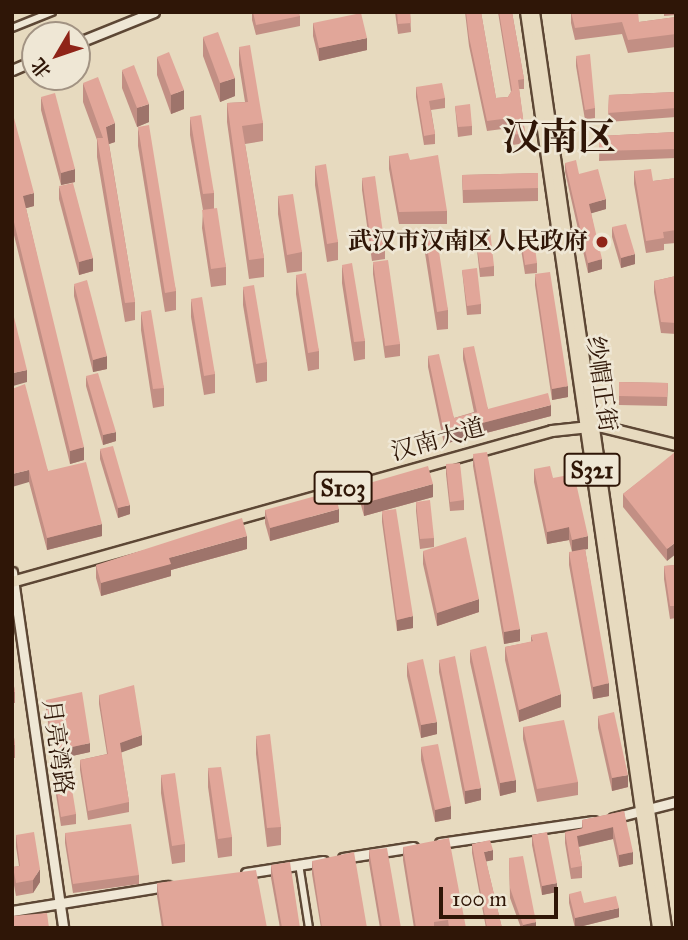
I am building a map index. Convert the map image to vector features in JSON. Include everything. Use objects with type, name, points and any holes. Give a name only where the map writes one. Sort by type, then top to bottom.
[{"type":"main road","name":"纱帽正街","points":[[526,12],[590,426]]},
{"type":"main road","name":"纱帽正街","points":[[534,12],[590,426],[646,813],[666,928]]},
{"type":"main road","name":"汉南大道","points":[[13,579],[498,445],[590,426],[676,445]]},
{"type":"main road","name":"纱帽正街","points":[[646,813],[658,928]]},
{"type":"street","points":[[12,28],[52,12]]},
{"type":"street","points":[[91,37],[154,12]]},
{"type":"street","name":"月亮湾路","points":[[13,579],[63,928]]},
{"type":"street","points":[[233,875],[646,813],[676,802]]},
{"type":"street","points":[[299,864],[309,928]]},
{"type":"street","points":[[12,911],[179,884]]},
{"type":"building","points":[[253,12],[299,12],[300,16],[256,25]]},
{"type":"building","points":[[397,12],[410,12],[411,23],[398,24]]},
{"type":"building","points":[[466,12],[481,12],[496,98],[508,97],[512,90],[499,12],[512,12],[524,79],[518,80],[525,133],[513,135],[510,118],[487,121]]},
{"type":"building","points":[[571,12],[638,12],[639,22],[676,17],[676,34],[628,40],[622,22],[575,28]]},
{"type":"building","points":[[361,13],[367,38],[319,48],[313,23]]},
{"type":"building","points":[[218,32],[235,78],[220,83],[203,37]]},
{"type":"building","points":[[250,45],[263,123],[242,126],[264,258],[249,260],[227,103],[248,102],[239,47]]},
{"type":"building","points":[[169,52],[184,90],[171,95],[157,57]]},
{"type":"building","points":[[590,54],[595,108],[585,110],[576,56]]},
{"type":"building","points":[[134,65],[149,104],[137,108],[122,70]]},
{"type":"building","points":[[98,77],[115,123],[106,127],[135,302],[125,303],[97,138],[103,138],[86,91],[91,91],[91,80]]},
{"type":"building","points":[[442,83],[445,98],[429,101],[435,134],[424,136],[416,87]]},
{"type":"building","points":[[676,92],[676,108],[608,113],[609,95]]},
{"type":"building","points":[[55,93],[75,169],[61,173],[41,97]]},
{"type":"building","points":[[470,104],[472,126],[458,127],[455,106]]},
{"type":"building","points":[[201,115],[214,193],[203,194],[190,117]]},
{"type":"building","points":[[12,118],[34,193],[23,196],[84,447],[70,451],[12,214]]},
{"type":"building","points":[[149,125],[176,291],[165,293],[138,127]]},
{"type":"building","points":[[676,132],[676,149],[599,151],[600,136]]},
{"type":"building","points":[[408,153],[410,160],[438,155],[447,211],[399,212],[389,156]]},
{"type":"building","points":[[576,160],[579,174],[598,169],[606,199],[589,204],[602,259],[588,263],[565,163]]},
{"type":"building","points":[[326,164],[338,242],[327,244],[315,166]]},
{"type":"building","points":[[651,169],[653,181],[676,178],[676,230],[663,232],[664,238],[646,241],[634,171]]},
{"type":"building","points":[[538,173],[538,188],[463,190],[462,175]]},
{"type":"building","points":[[375,176],[385,247],[372,249],[362,178]]},
{"type":"building","points":[[73,183],[93,258],[79,262],[59,186]]},
{"type":"building","points":[[293,194],[302,252],[287,255],[278,196]]},
{"type":"building","points":[[217,208],[226,267],[211,269],[202,210]]},
{"type":"building","points":[[626,224],[635,254],[621,258],[612,227]]},
{"type":"building","points":[[490,230],[494,266],[480,268],[475,232]]},
{"type":"building","points":[[436,232],[448,310],[437,312],[425,234]]},
{"type":"building","points":[[533,232],[537,263],[525,265],[520,233]]},
{"type":"building","points":[[388,260],[400,344],[385,346],[373,262]]},
{"type":"building","points":[[352,263],[365,341],[354,342],[342,265]]},
{"type":"building","points":[[477,268],[481,304],[467,306],[462,270]]},
{"type":"building","points":[[550,272],[568,386],[552,389],[535,274]]},
{"type":"building","points":[[306,273],[319,351],[308,353],[296,275]]},
{"type":"building","points":[[676,276],[676,323],[661,322],[654,281]]},
{"type":"building","points":[[87,280],[107,356],[93,360],[74,284]]},
{"type":"building","points":[[254,285],[267,362],[256,364],[243,287]]},
{"type":"building","points":[[202,297],[215,374],[204,376],[191,299]]},
{"type":"building","points":[[12,309],[27,370],[13,373],[12,371]]},
{"type":"building","points":[[151,310],[164,388],[153,389],[141,312]]},
{"type":"building","points":[[474,346],[488,409],[548,393],[551,405],[444,433],[428,356],[439,354],[454,418],[477,412],[463,348]]},
{"type":"building","points":[[98,373],[116,432],[103,435],[86,376]]},
{"type":"building","points":[[619,382],[668,383],[667,397],[619,396]]},
{"type":"building","points":[[25,384],[48,471],[86,462],[102,524],[47,538],[29,470],[12,474],[12,389]]},
{"type":"building","points":[[113,446],[130,505],[118,508],[100,449]]},
{"type":"building","points":[[487,452],[520,629],[504,632],[473,454]]},
{"type":"building","points":[[675,452],[676,542],[667,549],[623,494]]},
{"type":"building","points":[[460,463],[464,500],[450,502],[446,464]]},
{"type":"building","points":[[428,466],[433,484],[364,503],[359,486]]},
{"type":"building","points":[[550,466],[553,478],[574,474],[588,536],[572,540],[569,527],[547,532],[534,469]]},
{"type":"building","points":[[334,491],[339,509],[270,528],[265,510]]},
{"type":"building","points":[[430,500],[434,538],[420,539],[416,502]]},
{"type":"building","points":[[396,509],[413,616],[397,620],[382,511]]},
{"type":"building","points":[[242,518],[247,536],[169,558],[171,564],[101,583],[96,565]]},
{"type":"building","points":[[466,537],[479,599],[437,613],[423,551]]},
{"type":"building","points":[[585,549],[609,683],[593,687],[569,552]]},
{"type":"building","points":[[676,565],[676,606],[670,606],[664,566]]},
{"type":"building","points":[[547,632],[561,694],[519,710],[505,647],[533,641],[531,635]]},
{"type":"building","points":[[486,646],[516,780],[500,783],[470,650]]},
{"type":"building","points":[[455,656],[481,788],[465,791],[439,660]]},
{"type":"building","points":[[423,659],[437,722],[421,725],[407,663]]},
{"type":"building","points":[[134,685],[142,735],[120,743],[129,802],[88,811],[80,760],[108,754],[99,695]]},
{"type":"building","points":[[82,692],[90,743],[54,751],[46,700]]},
{"type":"building","points":[[614,712],[628,775],[612,778],[598,716]]},
{"type":"building","points":[[564,720],[578,782],[537,789],[523,727]]},
{"type":"building","points":[[12,723],[15,745],[12,745]]},
{"type":"building","points":[[270,734],[281,827],[267,828],[256,736]]},
{"type":"building","points":[[438,744],[451,806],[435,810],[421,747]]},
{"type":"building","points":[[68,764],[76,814],[61,817],[53,766]]},
{"type":"building","points":[[221,767],[232,837],[218,839],[208,768]]},
{"type":"building","points":[[175,773],[185,844],[172,846],[161,775]]},
{"type":"building","points":[[624,811],[633,852],[619,855],[613,827],[577,836],[582,866],[571,868],[565,832],[583,828],[582,820]]},
{"type":"building","points":[[131,824],[139,875],[73,884],[65,833]]},
{"type":"building","points":[[34,832],[40,869],[33,880],[16,883],[13,867],[20,866],[16,835]]},
{"type":"building","points":[[547,832],[557,883],[542,886],[532,835]]},
{"type":"building","points":[[449,838],[466,928],[449,928],[448,920],[434,922],[434,928],[416,928],[403,847]]},
{"type":"building","points":[[490,840],[493,850],[484,852],[502,928],[487,928],[472,844]]},
{"type":"building","points":[[387,848],[401,928],[382,928],[369,850]]},
{"type":"building","points":[[354,852],[367,928],[322,928],[312,861]]},
{"type":"building","points":[[523,856],[536,922],[523,925],[510,888],[509,858]]},
{"type":"building","points":[[290,862],[300,928],[282,928],[271,865]]},
{"type":"building","points":[[256,870],[267,928],[164,928],[157,883]]},
{"type":"building","points":[[581,891],[584,903],[616,896],[619,908],[575,918],[569,894]]},
{"type":"building","points":[[47,913],[49,928],[12,928],[12,916]]},
{"type":"place","name":"武汉市汉南区人民政府","points":[[602,242]]},
{"type":"district","name":"汉南区","points":[[559,138]]}]
